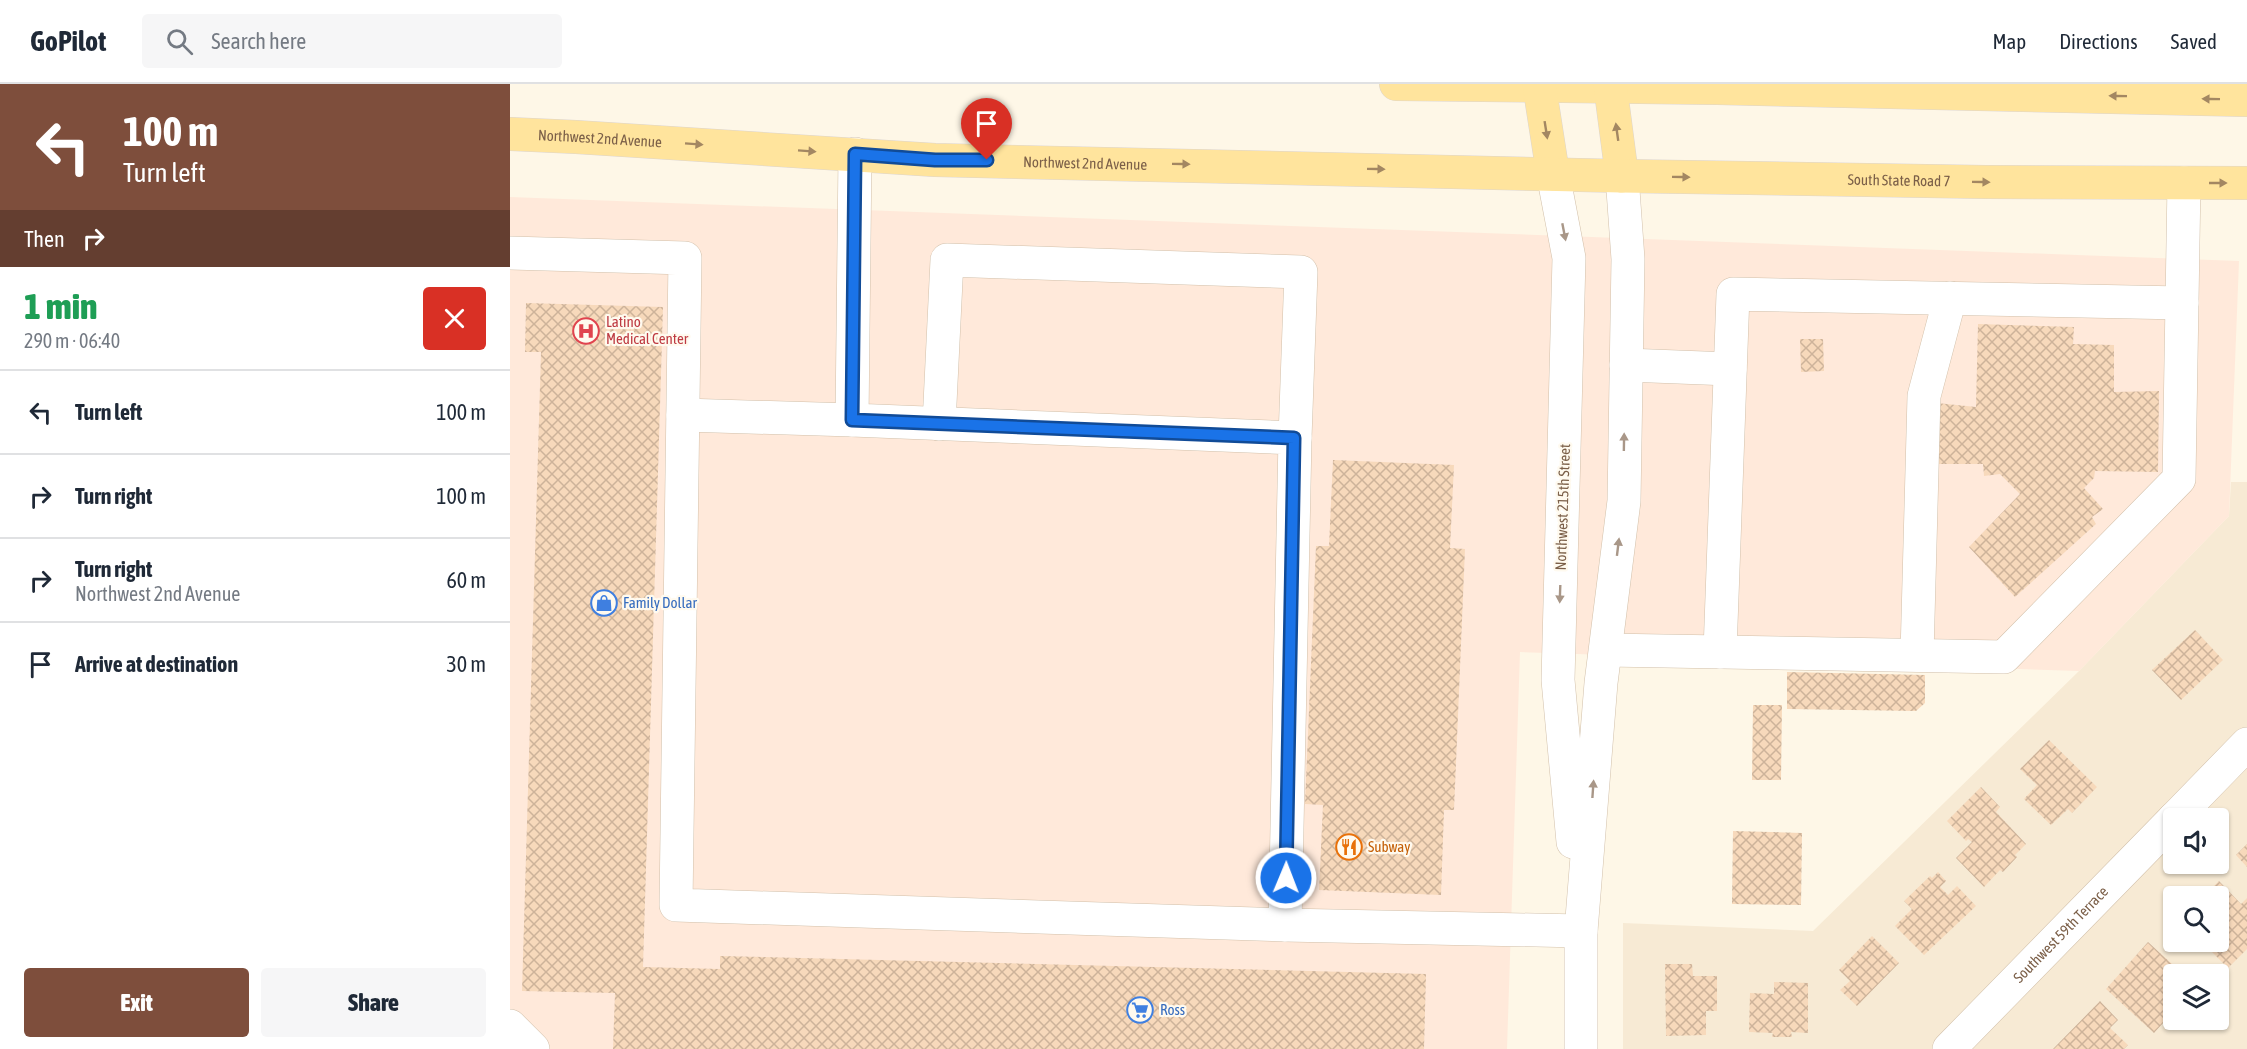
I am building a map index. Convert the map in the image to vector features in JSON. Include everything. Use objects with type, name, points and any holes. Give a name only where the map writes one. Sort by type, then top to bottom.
[{"type":"main road","points":[[1396,84],[1970,88],[2247,99]]},
{"type":"main road","name":"Northwest 215th Street","points":[[1539,85],[1553,174]]},
{"type":"main road","name":"Northwest 215th Street","points":[[1610,86],[1622,176]]},
{"type":"main road","name":"Northwest 2nd Avenue","points":[[510,134],[935,160],[1553,174]]},
{"type":"main road","name":"South State Road 7","points":[[1553,174],[1998,182],[2247,183]]},
{"type":"street","points":[[852,420],[855,154]]},
{"type":"street","name":"Northwest 215th Street","points":[[1553,174],[1569,258],[1558,680],[1581,931]]},
{"type":"street","name":"Northwest 215th Street","points":[[1581,1049],[1581,931],[1601,683],[1624,501],[1628,259],[1622,176]]},
{"type":"street","points":[[1606,650],[2004,657],[2179,479],[2184,183]]},
{"type":"street","points":[[510,253],[685,258],[675,905],[1285,925],[1581,931]]},
{"type":"street","points":[[939,424],[947,260],[1301,272],[1294,438],[1285,925]]},
{"type":"street","points":[[1720,652],[1732,294],[2182,303]]},
{"type":"street","points":[[1917,655],[1924,396],[1950,298]]},
{"type":"street","points":[[1626,365],[1730,369]]},
{"type":"street","points":[[683,415],[1294,438]]},
{"type":"street","name":"Southwest 59th Terrace","points":[[2185,808],[2247,744]]},
{"type":"street","name":"Southwest 59th Terrace","points":[[1949,1049],[2163,830]]},
{"type":"street","points":[[510,1026],[533,1049]]},
{"type":"shaded area","points":[[510,197],[2239,261],[2229,516],[2079,671],[1520,652],[1507,1049],[510,1049]]},
{"type":"shaded area","points":[[2231,482],[2247,482],[2247,1049],[1623,1049],[1623,923],[1813,931],[2079,671],[2229,516]]},
{"type":"building","points":[[526,303],[663,307],[643,967],[720,969],[720,956],[1426,974],[1424,1049],[613,1049],[615,993],[522,991],[541,352],[525,352]]},
{"type":"building","points":[[1978,324],[2074,327],[2073,344],[2114,345],[2114,392],[2159,391],[2158,472],[2095,471],[2094,478],[2084,488],[2103,509],[2092,517],[2096,524],[2015,597],[1969,547],[2020,494],[2000,474],[1984,476],[1983,464],[1937,464],[1937,403],[1976,407]]},
{"type":"building","points":[[1800,339],[1823,339],[1824,371],[1801,372]]},
{"type":"building","points":[[1333,460],[1454,465],[1450,548],[1465,549],[1454,810],[1444,810],[1441,895],[1319,890],[1323,805],[1305,804],[1316,546],[1329,546]]},
{"type":"building","points":[[2195,630],[2223,660],[2181,700],[2152,670]]},
{"type":"building","points":[[1787,672],[1925,675],[1925,703],[1916,711],[1787,709]]},
{"type":"building","points":[[1753,705],[1782,705],[1781,780],[1752,780]]},
{"type":"building","points":[[2049,740],[2097,787],[2072,813],[2068,809],[2051,825],[2024,799],[2037,785],[2020,769]]},
{"type":"building","points":[[1981,787],[2000,807],[1996,812],[2026,844],[2003,872],[2000,870],[1984,887],[1956,858],[1972,842],[1968,839],[1966,841],[1947,821]]},
{"type":"building","points":[[1733,831],[1802,833],[1801,905],[1732,904]]},
{"type":"building","points":[[2247,844],[2247,867],[2236,855]]},
{"type":"building","points":[[1938,872],[1946,881],[1940,887],[1948,895],[1957,886],[1976,906],[1924,955],[1895,926],[1912,909],[1904,901],[1930,876],[1932,878]]},
{"type":"building","points":[[2219,881],[2224,886],[2214,886]]},
{"type":"building","points":[[2229,891],[2241,904],[2247,898],[2247,949],[2229,967],[2229,964],[2224,964],[2212,952],[2229,952]]},
{"type":"building","points":[[1872,936],[1899,963],[1857,1006],[1840,990],[1850,981],[1839,970]]},
{"type":"building","points":[[2148,942],[2172,964],[2163,964],[2163,1023],[2154,1033],[2106,989]]},
{"type":"building","points":[[1665,964],[1692,964],[1693,976],[1717,976],[1717,1011],[1706,1011],[1706,1035],[1666,1036]]},
{"type":"building","points":[[1774,982],[1808,983],[1808,1033],[1791,1032],[1792,1037],[1772,1037],[1773,1033],[1749,1032],[1750,993],[1774,994]]},
{"type":"building","points":[[2100,1001],[2118,1020],[2110,1028],[2128,1045],[2124,1049],[2053,1049]]},
{"type":"place","name":"Latino Medical Center","points":[[586,331]]},
{"type":"place","name":"Family Dollar","points":[[604,603]]},
{"type":"place","name":"Subway","points":[[1349,847]]},
{"type":"place","name":"Ross","points":[[1140,1010]]},
{"type":"route","points":[[987,160],[935,160],[855,154],[852,420],[1294,438],[1286,878]]}]
